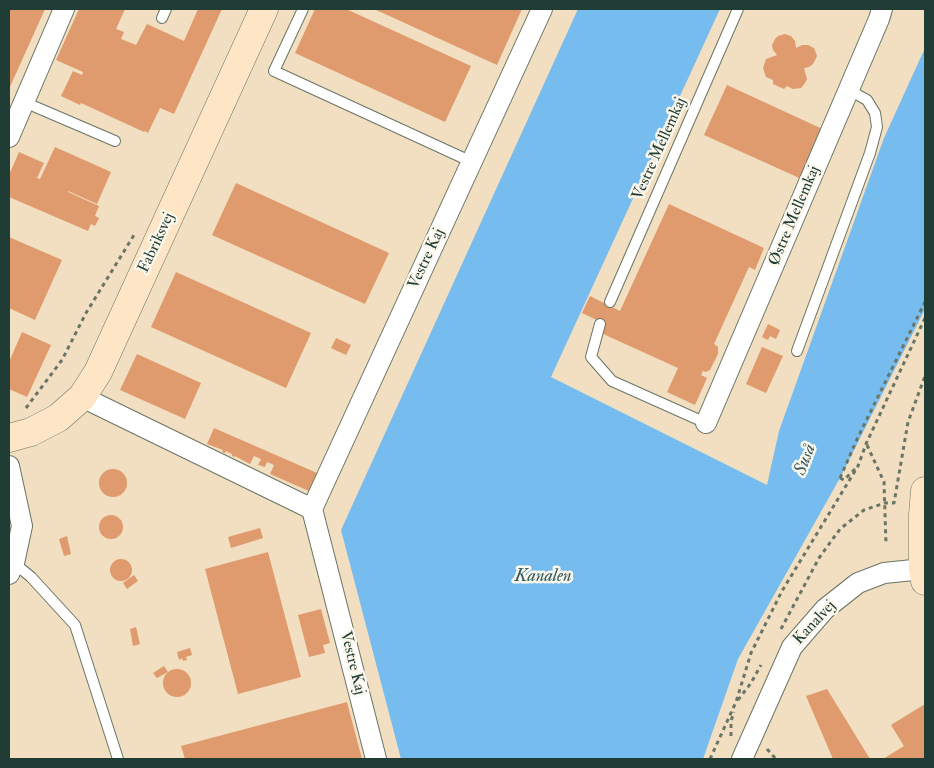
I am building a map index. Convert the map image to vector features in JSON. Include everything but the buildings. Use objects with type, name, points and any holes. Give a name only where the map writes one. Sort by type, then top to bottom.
[{"type":"street","points":[[9,137],[64,9]]},
{"type":"street","name":"Fabriksvej","points":[[15,427],[31,432],[58,418],[82,397],[98,372],[264,9]]},
{"type":"street","name":"Vestre Kaj","points":[[376,759],[312,509],[542,9]]},
{"type":"street","name":"Østre Mellemkaj","points":[[706,423],[849,90],[878,10]]},
{"type":"street","points":[[82,397],[312,509]]},
{"type":"street","points":[[9,466],[22,526],[11,569]]},
{"type":"street","points":[[924,575],[923,515],[925,491]]},
{"type":"street","name":"Kanalvej","points":[[742,759],[792,647],[825,609],[858,583],[884,573],[924,575]]},
{"type":"lane","points":[[303,9],[274,71],[472,162]]},
{"type":"lane","name":"Vestre Mellemkaj","points":[[610,302],[738,9]]},
{"type":"lane","points":[[797,351],[870,153],[877,127],[876,113],[867,100],[849,90]]},
{"type":"lane","points":[[24,102],[115,141]]},
{"type":"lane","points":[[600,324],[591,357],[612,381],[706,423]]},
{"type":"lane","points":[[11,569],[30,577],[75,625],[118,759]]},
{"type":"path","points":[[15,427],[62,360],[86,313],[137,229]]},
{"type":"path","points":[[858,466],[844,480],[840,478],[858,437],[925,302]]},
{"type":"path","points":[[730,739],[731,721],[751,653],[782,591],[858,466],[866,444],[925,318]]},
{"type":"path","points":[[778,633],[819,558],[840,529],[864,510],[885,503],[894,503],[908,422],[925,376]]},
{"type":"path","points":[[866,444],[884,482],[886,544]]},
{"type":"path","points":[[710,759],[736,702],[751,683],[765,658]]},
{"type":"water","name":"Kanalen","points":[[578,9],[720,9],[551,377],[767,485],[779,431],[884,138],[925,48],[925,309],[840,478],[738,659],[703,759],[401,759],[341,530]]},
{"type":"water label","name":"Suså","points":[[806,460]]}]
